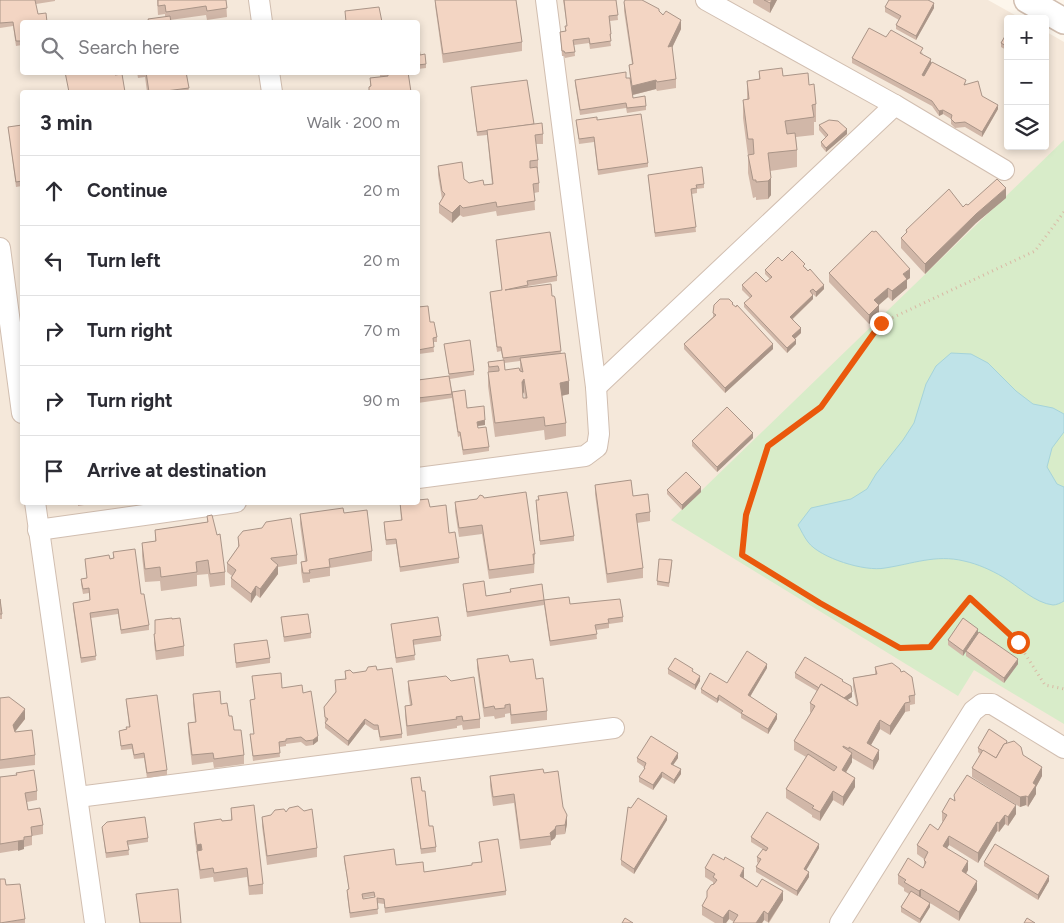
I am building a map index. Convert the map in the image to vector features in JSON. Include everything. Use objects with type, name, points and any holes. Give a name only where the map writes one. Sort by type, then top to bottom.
[{"type":"street","points":[[259,0],[262,20]]},
{"type":"street","points":[[420,478],[585,456],[597,447],[599,434],[596,387],[546,0]]},
{"type":"street","points":[[706,0],[895,105],[1004,170]]},
{"type":"street","points":[[1026,0],[1064,21]]},
{"type":"street","points":[[269,75],[272,90]]},
{"type":"street","points":[[596,387],[895,105]]},
{"type":"street","points":[[0,248],[20,398]]},
{"type":"street","points":[[35,505],[95,923]]},
{"type":"street","points":[[38,530],[215,505]]},
{"type":"street","points":[[840,923],[973,711],[982,704],[992,704],[1064,748]]},
{"type":"street","points":[[78,796],[614,728]]},
{"type":"path","points":[[1064,212],[1035,251],[881,323],[821,407],[768,446],[746,515],[742,555],[820,603],[900,648],[930,647],[970,598],[1018,642],[1045,685],[1064,688]]},
{"type":"shaded area","points":[[0,0],[988,0],[1015,15],[1004,15],[1004,150],[1049,150],[1049,33],[1064,42],[1064,923],[0,923]]},
{"type":"green space","points":[[1064,140],[1064,724],[974,670],[958,696],[671,520]]},
{"type":"water","points":[[951,353],[971,354],[988,363],[1016,391],[1033,404],[1053,408],[1064,414],[1064,432],[1052,448],[1047,467],[1057,484],[1064,487],[1064,601],[1060,603],[1046,604],[994,572],[954,559],[924,560],[876,569],[855,566],[832,558],[814,548],[798,525],[811,508],[851,499],[867,489],[914,423],[926,384],[936,366]]},
{"type":"building","points":[[0,0],[35,0],[38,14],[46,13],[47,20],[20,20],[20,41],[16,41],[13,22],[0,23]]},
{"type":"building","points":[[158,0],[226,0],[227,8],[207,11],[206,6],[166,12],[165,5],[158,6]]},
{"type":"building","points":[[435,0],[516,0],[522,42],[443,54]]},
{"type":"building","points":[[564,0],[616,0],[618,15],[609,16],[611,41],[590,44],[589,38],[573,40],[575,52],[565,53],[562,51],[560,32],[566,31],[565,26],[567,26]]},
{"type":"building","points":[[625,0],[642,0],[659,9],[663,15],[666,11],[681,20],[668,47],[672,46],[676,79],[657,82],[656,80],[632,86],[629,65],[633,64]]},
{"type":"building","points":[[889,0],[928,0],[934,3],[916,36],[896,25],[901,16],[885,7]]},
{"type":"building","points":[[379,7],[382,20],[346,20],[345,11]]},
{"type":"building","points":[[170,16],[171,20],[148,20]]},
{"type":"building","points":[[869,28],[886,37],[891,30],[923,48],[920,53],[931,59],[922,75],[924,76],[932,62],[966,80],[964,85],[978,81],[982,96],[998,105],[982,132],[965,122],[955,123],[951,119],[952,115],[943,110],[939,111],[932,101],[852,58]]},
{"type":"building","points":[[425,54],[426,64],[420,65],[420,55]]},
{"type":"building","points":[[782,68],[783,76],[808,73],[809,85],[814,84],[816,104],[812,105],[814,117],[785,121],[787,134],[795,133],[797,150],[768,153],[771,178],[768,181],[756,182],[756,180],[753,180],[748,155],[754,154],[753,139],[748,139],[743,100],[749,99],[747,81],[760,79],[759,71]]},
{"type":"building","points":[[626,72],[626,78],[630,78],[633,98],[645,96],[646,106],[627,108],[626,103],[580,110],[575,80]]},
{"type":"building","points":[[66,75],[122,75],[125,90],[69,90]]},
{"type":"building","points":[[146,75],[187,75],[189,88],[149,90]]},
{"type":"building","points":[[408,75],[411,90],[369,90],[371,86],[370,78]]},
{"type":"building","points":[[527,80],[534,124],[477,132],[471,87]]},
{"type":"building","points":[[641,114],[648,163],[598,170],[594,137],[579,139],[576,120],[597,117],[597,120]]},
{"type":"building","points":[[829,120],[838,121],[847,129],[826,148],[821,142],[828,135],[819,125]]},
{"type":"building","points":[[542,123],[543,134],[535,135],[538,160],[530,161],[530,168],[537,167],[539,183],[533,184],[535,201],[497,207],[496,202],[463,208],[460,205],[452,213],[439,204],[445,194],[442,191],[438,166],[462,162],[464,179],[469,183],[483,180],[484,185],[493,184],[487,130]]},
{"type":"building","points":[[20,125],[20,181],[16,182],[8,127]]},
{"type":"building","points":[[702,167],[704,184],[696,185],[697,188],[691,189],[696,227],[655,233],[648,175]]},
{"type":"building","points":[[997,179],[1006,188],[976,214],[925,264],[901,238],[907,232],[906,230],[949,189],[963,207],[966,204],[968,205]]},
{"type":"building","points":[[872,231],[876,231],[910,269],[903,274],[907,279],[892,291],[888,288],[874,300],[879,305],[869,315],[829,273]]},
{"type":"building","points":[[550,232],[557,276],[527,281],[528,285],[505,290],[551,284],[552,296],[555,298],[561,351],[503,358],[501,347],[497,347],[490,292],[502,290],[496,240]]},
{"type":"building","points":[[792,251],[805,264],[803,266],[808,271],[810,269],[824,285],[816,292],[813,289],[810,291],[813,295],[790,317],[801,328],[792,336],[796,340],[787,348],[744,303],[752,296],[742,285],[756,272],[766,282],[772,277],[765,270],[778,257],[782,261]]},
{"type":"building","points":[[720,299],[729,299],[736,307],[737,305],[773,344],[725,388],[684,344],[716,315],[713,313],[714,305]]},
{"type":"building","points":[[428,306],[430,322],[434,322],[437,337],[433,338],[434,347],[420,350],[420,307]]},
{"type":"building","points":[[470,340],[474,371],[449,374],[444,344]]},
{"type":"building","points":[[565,353],[569,381],[560,383],[566,423],[545,426],[544,417],[495,423],[488,372],[499,371],[499,369],[498,366],[489,367],[488,362],[504,360],[505,370],[519,368],[523,372],[520,358]],"holes":[[[524,379],[527,398],[523,398],[522,382]]]},
{"type":"building","points":[[449,376],[452,394],[420,398],[420,380]]},
{"type":"building","points":[[465,390],[467,408],[484,406],[485,420],[477,422],[478,428],[486,427],[489,447],[463,450],[460,432],[458,432],[452,392]]},
{"type":"building","points":[[727,407],[753,433],[717,467],[692,441]]},
{"type":"building","points":[[686,472],[701,487],[682,505],[667,490]]},
{"type":"building","points":[[631,480],[633,496],[648,494],[650,512],[636,514],[643,568],[607,574],[595,485]]},
{"type":"building","points":[[526,492],[535,554],[533,554],[534,564],[489,570],[482,525],[459,528],[455,502],[477,499],[480,495],[484,498]]},
{"type":"building","points":[[567,492],[574,536],[540,541],[536,500],[539,500],[538,496]]},
{"type":"building","points":[[428,499],[430,507],[446,505],[449,533],[455,532],[459,558],[400,567],[396,539],[386,540],[384,522],[402,520],[400,505],[420,505],[420,500]]},
{"type":"building","points":[[343,508],[344,513],[367,510],[372,551],[329,559],[330,567],[309,570],[310,573],[303,573],[301,562],[307,561],[300,514]]},
{"type":"building","points":[[212,515],[217,535],[220,534],[225,572],[210,574],[208,560],[196,562],[197,572],[161,577],[160,567],[145,569],[142,543],[156,541],[155,530],[208,522],[207,516]]},
{"type":"building","points":[[291,518],[297,555],[271,558],[278,565],[260,589],[256,586],[251,594],[231,578],[236,570],[227,563],[239,546],[238,537],[243,531],[262,528],[266,522]]},
{"type":"building","points":[[135,549],[141,594],[144,594],[149,625],[121,630],[118,609],[90,613],[96,656],[81,658],[73,603],[90,600],[89,588],[83,589],[81,579],[87,578],[85,559],[109,555],[110,559],[114,558],[113,552]]},
{"type":"building","points":[[659,559],[672,560],[669,583],[657,581]]},
{"type":"building","points":[[484,581],[486,596],[511,592],[510,589],[542,584],[544,600],[467,612],[463,584]]},
{"type":"building","points":[[569,597],[570,604],[620,599],[623,617],[608,619],[609,623],[595,625],[597,634],[550,641],[544,600]]},
{"type":"building","points":[[308,614],[311,633],[284,637],[281,617]]},
{"type":"building","points":[[438,617],[441,636],[413,640],[415,655],[396,658],[391,624]]},
{"type":"building","points":[[180,618],[184,646],[156,651],[155,620]]},
{"type":"building","points":[[963,618],[978,629],[963,651],[948,640]]},
{"type":"building","points":[[979,632],[1018,659],[1004,678],[966,651]]},
{"type":"building","points":[[267,640],[270,658],[236,663],[234,644]]},
{"type":"building","points":[[747,651],[767,664],[748,695],[777,714],[768,729],[741,713],[743,711],[719,695],[717,699],[701,689],[710,673],[727,683]]},
{"type":"building","points":[[508,655],[510,662],[533,659],[536,679],[543,678],[547,711],[511,715],[510,704],[505,705],[505,708],[495,709],[494,706],[484,708],[477,659]]},
{"type":"building","points":[[805,657],[843,680],[851,686],[852,692],[844,698],[821,684],[819,688],[795,673]]},
{"type":"building","points":[[675,658],[693,669],[692,671],[700,676],[695,685],[668,669]]},
{"type":"building","points":[[892,663],[901,672],[904,671],[912,677],[915,695],[909,696],[910,702],[905,703],[890,726],[880,720],[878,723],[867,743],[879,750],[873,761],[849,747],[849,749],[843,746],[852,753],[842,770],[855,778],[843,797],[833,791],[820,812],[812,808],[814,806],[786,789],[808,754],[834,771],[837,767],[794,741],[815,706],[810,703],[821,684],[857,706],[853,678],[877,674],[875,667]]},
{"type":"building","points":[[376,666],[377,670],[392,668],[402,734],[380,737],[378,725],[374,725],[365,719],[348,741],[325,723],[328,719],[325,717],[324,707],[336,692],[335,680],[346,679],[345,671],[350,670],[353,673],[366,671],[368,667]]},
{"type":"building","points":[[281,673],[282,688],[302,685],[303,693],[311,691],[318,736],[313,740],[306,741],[301,737],[286,739],[286,741],[279,742],[280,753],[253,756],[250,734],[254,734],[250,700],[255,699],[252,676]]},
{"type":"building","points":[[446,676],[451,681],[474,677],[480,719],[463,721],[462,716],[456,717],[457,719],[407,726],[405,706],[412,705],[408,681]]},
{"type":"building","points":[[220,691],[221,704],[227,703],[229,716],[232,716],[234,730],[241,730],[244,755],[214,759],[213,753],[192,755],[188,723],[196,722],[193,694]]},
{"type":"building","points":[[157,695],[167,770],[147,773],[144,753],[134,755],[132,744],[121,746],[119,731],[130,727],[126,699]]},
{"type":"building","points":[[9,697],[25,709],[13,725],[15,732],[32,730],[35,755],[0,760],[0,698]]},
{"type":"building","points":[[989,729],[1007,741],[996,758],[978,748]]},
{"type":"building","points":[[651,736],[678,753],[671,764],[681,769],[674,780],[662,772],[653,785],[639,777],[646,763],[637,758]]},
{"type":"building","points":[[1014,741],[1021,747],[1023,755],[1042,767],[1033,783],[1036,785],[1028,797],[1020,797],[972,768],[983,750],[996,758],[1004,744]]},
{"type":"building","points":[[543,769],[544,773],[558,771],[563,807],[567,815],[565,825],[556,826],[550,833],[551,836],[520,840],[514,794],[493,797],[490,776]]},
{"type":"building","points":[[34,770],[37,791],[25,793],[28,810],[40,808],[43,825],[31,827],[32,836],[24,837],[24,840],[0,844],[0,777]]},
{"type":"building","points":[[967,775],[1016,805],[1008,817],[1005,815],[999,823],[997,822],[978,853],[949,836],[943,846],[968,861],[962,871],[977,881],[959,912],[921,889],[919,891],[904,882],[906,880],[898,875],[908,858],[923,868],[928,852],[917,845],[930,824],[938,830],[947,815],[942,812],[950,798],[955,801],[954,795]]},
{"type":"building","points":[[420,777],[422,791],[425,791],[429,826],[433,826],[436,847],[421,849],[411,778]]},
{"type":"building","points":[[638,798],[667,816],[634,869],[621,860],[628,807],[631,808]]},
{"type":"building","points":[[254,805],[263,884],[249,886],[247,868],[214,873],[213,868],[200,870],[197,851],[202,850],[201,844],[197,845],[194,823],[221,819],[222,821],[232,820],[231,808]]},
{"type":"building","points":[[298,806],[304,811],[312,809],[317,848],[267,856],[262,817],[271,815],[275,810],[284,809],[286,812],[289,808]]},
{"type":"building","points":[[767,812],[819,844],[804,869],[809,872],[797,891],[756,867],[761,859],[757,857],[763,849],[766,851],[768,848],[751,837]]},
{"type":"building","points":[[145,817],[148,838],[127,841],[129,850],[106,853],[102,827],[107,822]]},
{"type":"building","points":[[498,839],[506,891],[385,908],[384,899],[377,898],[378,909],[350,913],[347,890],[349,889],[344,856],[394,849],[396,865],[423,862],[424,872],[482,862],[479,842]],"holes":[[[374,892],[375,897],[363,899],[362,894]]]},
{"type":"building","points":[[995,844],[1049,876],[1038,895],[984,862]]},
{"type":"building","points":[[713,854],[724,860],[725,857],[744,868],[740,876],[757,887],[762,879],[783,891],[768,914],[764,911],[756,923],[733,923],[738,915],[729,910],[723,918],[702,906],[707,897],[707,891],[717,880],[713,877],[715,874],[705,868]]},
{"type":"building","points":[[0,879],[5,879],[6,885],[20,884],[25,919],[0,923]]},
{"type":"building","points":[[178,889],[181,923],[140,923],[136,894]]},
{"type":"building","points":[[911,891],[930,903],[920,919],[901,907]]},
{"type":"building","points":[[625,918],[633,923],[622,923]]},
{"type":"building","points":[[1027,918],[1035,923],[1024,923]]},
{"type":"route","points":[[881,323],[821,407],[768,446],[746,515],[742,555],[820,603],[900,648],[930,647],[970,598],[1018,642]]}]
